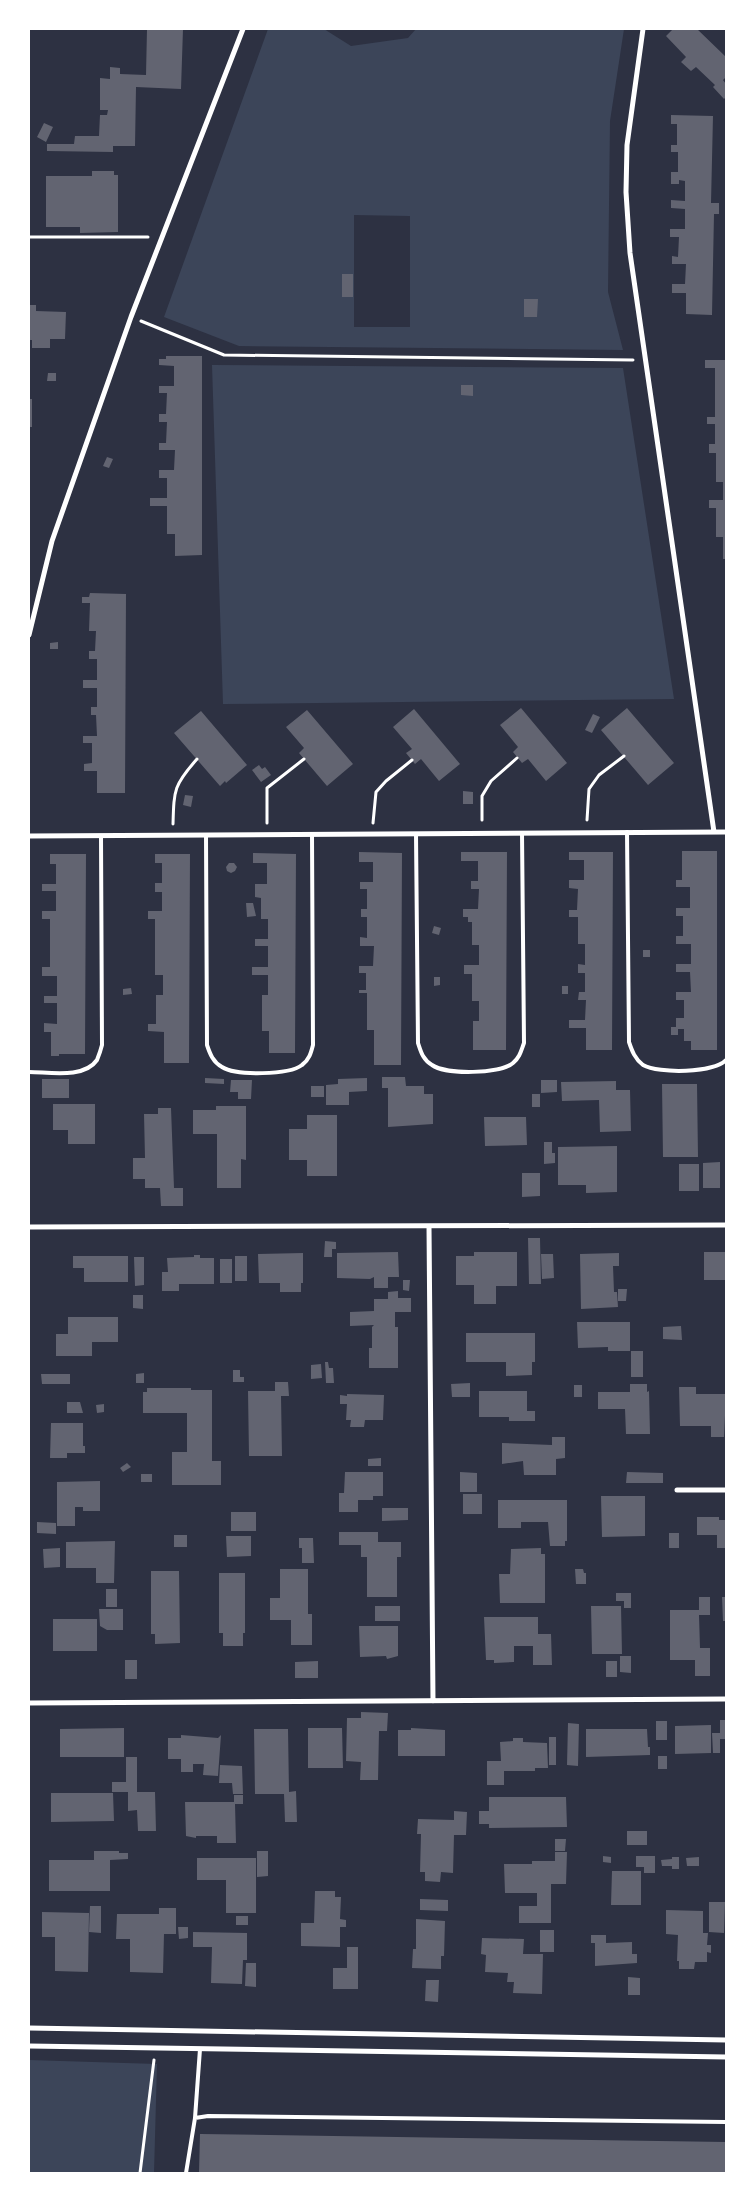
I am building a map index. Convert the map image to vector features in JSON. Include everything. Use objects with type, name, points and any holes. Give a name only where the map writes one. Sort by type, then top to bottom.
[{"type":"street","points":[[29,635],[52,541],[131,317],[243,29]]},
{"type":"street","points":[[643,29],[627,145],[626,192],[630,253],[644,360],[714,832]]},
{"type":"street","points":[[29,836],[726,832]]},
{"type":"street","points":[[29,1227],[726,1225]]},
{"type":"street","points":[[429,1226],[433,1700]]},
{"type":"street","points":[[677,1490],[726,1490]]},
{"type":"street","points":[[29,1703],[726,1699]]},
{"type":"street","points":[[29,2028],[726,2040]]},
{"type":"street","points":[[29,2046],[726,2057]]},
{"type":"lane","points":[[627,832],[629,1042],[634,1056],[643,1064],[657,1070],[712,1069],[726,1060]]},
{"type":"lane","points":[[416,834],[418,1043],[422,1057],[432,1066],[446,1071],[500,1070],[513,1064],[520,1055],[524,1043],[522,833]]},
{"type":"lane","points":[[206,835],[207,1045],[212,1059],[221,1067],[236,1073],[290,1072],[302,1065],[310,1057],[313,1045],[312,834]]},
{"type":"lane","points":[[29,1072],[74,1073],[88,1068],[96,1060],[102,1045],[101,836]]},
{"type":"lane","points":[[186,2173],[195,2118],[200,2049]]},
{"type":"lane","points":[[195,2118],[208,2116],[726,2122]]},
{"type":"path","points":[[29,237],[162,236]]},
{"type":"path","points":[[131,317],[224,355],[644,360]]},
{"type":"path","points":[[587,832],[588,789],[598,775],[624,756]]},
{"type":"path","points":[[481,833],[482,796],[491,781],[517,758]]},
{"type":"path","points":[[173,835],[174,797],[179,779],[197,759]]},
{"type":"path","points":[[268,835],[267,788],[304,759]]},
{"type":"path","points":[[372,834],[376,792],[386,781],[412,760]]},
{"type":"path","points":[[140,2173],[155,2048]]},
{"type":"shaded area","points":[[268,29],[324,29],[351,46],[408,38],[416,29],[624,29],[610,121],[608,292],[623,350],[239,346],[164,317]],"holes":[[[354,215],[410,216],[410,327],[354,327]]]},
{"type":"shaded area","points":[[212,365],[623,368],[674,699],[223,704]]},
{"type":"shaded area","points":[[29,2060],[157,2064],[154,2173],[29,2173]]},
{"type":"building","points":[[147,29],[183,29],[181,89],[136,87],[135,146],[113,146],[113,152],[47,151],[47,144],[74,144],[75,136],[99,136],[100,115],[107,115],[108,110],[100,110],[100,78],[110,79],[110,67],[120,68],[120,74],[146,75]]},
{"type":"building","points":[[673,29],[697,29],[726,57],[726,77],[723,80],[726,84],[726,97],[724,99],[713,87],[715,85],[696,67],[691,71],[681,62],[686,57],[666,36]]},
{"type":"building","points":[[671,115],[713,116],[711,203],[719,203],[719,214],[714,214],[712,315],[686,314],[686,293],[672,293],[672,284],[685,284],[686,264],[672,264],[672,256],[678,257],[679,237],[670,237],[670,229],[685,229],[685,209],[671,208],[671,200],[685,201],[685,181],[679,180],[679,184],[671,184],[671,172],[678,172],[678,152],[671,152],[671,145],[677,145],[677,124],[671,124]]},
{"type":"building","points":[[44,123],[53,127],[46,142],[37,137]]},
{"type":"building","points":[[92,171],[114,171],[114,175],[118,175],[118,232],[80,233],[80,227],[46,227],[46,176],[92,176]]},
{"type":"building","points":[[342,274],[353,274],[353,297],[342,297]]},
{"type":"building","points":[[524,299],[538,299],[537,317],[524,317]]},
{"type":"building","points":[[29,305],[36,305],[36,311],[66,312],[65,339],[50,339],[50,348],[32,348],[32,340],[29,340]]},
{"type":"building","points":[[166,356],[202,356],[202,555],[175,556],[175,534],[167,534],[167,506],[150,506],[150,498],[167,498],[167,478],[159,478],[159,470],[174,470],[175,450],[159,450],[159,443],[166,443],[167,422],[159,422],[159,414],[166,414],[167,393],[159,393],[159,386],[174,386],[174,366],[159,365],[159,359],[166,359]]},
{"type":"building","points":[[705,360],[726,360],[726,559],[723,559],[723,537],[716,537],[716,508],[709,508],[709,500],[723,500],[723,482],[716,482],[716,453],[709,453],[709,444],[715,444],[715,424],[707,424],[707,417],[715,417],[715,368],[705,368]]},
{"type":"building","points":[[48,373],[56,373],[56,381],[47,381]]},
{"type":"building","points":[[461,385],[473,385],[473,396],[461,395]]},
{"type":"building","points":[[29,399],[32,399],[32,427],[29,427]]},
{"type":"building","points":[[107,457],[113,459],[109,468],[103,466]]},
{"type":"building","points":[[90,593],[126,594],[125,793],[97,793],[97,771],[84,771],[84,764],[92,763],[92,743],[83,743],[83,736],[97,736],[96,715],[91,715],[91,707],[97,707],[97,688],[83,688],[83,680],[97,680],[97,659],[89,659],[89,651],[95,651],[96,631],[89,631],[90,603],[82,603],[82,597],[89,597]]},
{"type":"building","points":[[58,642],[58,649],[50,649],[50,643]]},
{"type":"building","points":[[521,708],[567,763],[546,781],[528,759],[522,763],[513,752],[518,747],[500,725]]},
{"type":"building","points":[[627,708],[674,763],[648,785],[601,730]]},
{"type":"building","points":[[414,709],[460,764],[439,781],[421,759],[415,764],[406,753],[412,749],[393,727]]},
{"type":"building","points":[[307,710],[353,764],[327,786],[299,753],[304,748],[286,727]]},
{"type":"building","points":[[201,711],[247,765],[220,786],[174,733]]},
{"type":"building","points":[[593,714],[600,717],[592,733],[585,730]]},
{"type":"building","points":[[259,765],[262,769],[265,767],[271,775],[261,782],[252,770]]},
{"type":"building","points":[[463,791],[473,792],[473,804],[463,804]]},
{"type":"building","points":[[185,795],[193,796],[191,807],[183,805]]},
{"type":"building","points":[[682,851],[717,851],[717,1050],[691,1050],[691,1041],[684,1041],[684,1029],[678,1029],[678,1035],[671,1035],[671,1027],[676,1027],[676,1018],[684,1018],[684,1000],[676,1000],[676,992],[691,992],[690,972],[676,972],[676,964],[691,964],[691,944],[676,944],[676,936],[683,936],[683,916],[676,916],[676,908],[690,908],[690,887],[676,887],[676,880],[682,880]]},
{"type":"building","points":[[359,852],[402,853],[401,1065],[374,1065],[374,1030],[367,1030],[367,993],[359,993],[359,990],[366,990],[366,973],[359,973],[359,966],[373,966],[374,946],[360,946],[360,937],[367,938],[367,917],[361,917],[361,909],[367,909],[367,889],[360,889],[360,882],[373,882],[373,862],[359,862]]},
{"type":"building","points":[[461,852],[507,852],[506,1050],[473,1050],[473,1021],[479,1021],[479,1001],[472,1001],[472,974],[464,974],[464,965],[479,965],[479,945],[472,945],[472,922],[468,922],[468,917],[463,917],[463,909],[478,909],[479,889],[471,889],[471,881],[478,881],[478,861],[461,861]]},
{"type":"building","points":[[569,852],[613,852],[612,1050],[586,1050],[586,1028],[569,1028],[569,1020],[585,1020],[586,1000],[578,1000],[579,992],[585,992],[585,973],[578,973],[578,964],[585,965],[585,944],[578,944],[578,917],[569,917],[569,910],[577,910],[578,889],[569,888],[569,880],[584,880],[584,860],[569,860]]},
{"type":"building","points":[[253,853],[296,854],[295,1053],[269,1053],[269,1031],[262,1031],[262,995],[268,995],[268,975],[252,975],[252,967],[268,967],[268,946],[255,946],[255,939],[268,939],[268,919],[261,919],[261,898],[255,897],[255,884],[267,884],[267,863],[253,863]]},
{"type":"building","points":[[50,854],[86,854],[85,1054],[59,1054],[59,1056],[51,1056],[51,1032],[44,1032],[44,1023],[57,1024],[57,1003],[44,1003],[44,996],[57,996],[57,976],[42,976],[42,967],[50,967],[50,919],[42,919],[42,911],[56,911],[56,891],[42,891],[42,884],[56,884],[56,864],[50,864]]},
{"type":"building","points":[[155,854],[190,854],[189,1063],[164,1063],[164,1032],[148,1031],[148,1024],[156,1024],[156,995],[163,995],[163,975],[155,975],[155,919],[148,919],[148,911],[162,911],[162,892],[155,892],[155,883],[162,883],[162,863],[155,863]]},
{"type":"building","points":[[229,863],[234,863],[237,867],[231,873],[227,871],[226,867]]},
{"type":"building","points":[[246,903],[253,903],[256,916],[247,917]]},
{"type":"building","points":[[434,926],[441,928],[439,935],[432,933]]},
{"type":"building","points":[[643,950],[650,950],[650,957],[643,957]]},
{"type":"building","points":[[434,977],[440,977],[440,985],[434,986]]},
{"type":"building","points":[[562,986],[568,986],[568,994],[562,994]]},
{"type":"building","points":[[131,988],[132,994],[123,995],[123,989]]},
{"type":"building","points":[[382,1077],[405,1077],[406,1086],[424,1086],[424,1094],[433,1094],[433,1124],[388,1127],[388,1088],[382,1088]]},
{"type":"building","points":[[205,1078],[224,1079],[224,1084],[205,1083]]},
{"type":"building","points":[[367,1078],[367,1091],[349,1092],[349,1105],[326,1105],[326,1085],[338,1084],[338,1079]]},
{"type":"building","points":[[42,1079],[69,1079],[69,1098],[42,1098]]},
{"type":"building","points":[[231,1080],[252,1080],[251,1099],[238,1099],[238,1092],[230,1092]]},
{"type":"building","points":[[541,1080],[557,1080],[557,1092],[541,1093]]},
{"type":"building","points":[[616,1081],[616,1090],[630,1090],[631,1131],[600,1132],[599,1100],[562,1101],[561,1082]]},
{"type":"building","points":[[662,1084],[697,1084],[698,1157],[663,1157]]},
{"type":"building","points":[[311,1086],[324,1086],[324,1097],[311,1097]]},
{"type":"building","points":[[532,1094],[540,1094],[540,1107],[532,1107]]},
{"type":"building","points":[[53,1104],[95,1104],[95,1144],[68,1144],[68,1130],[53,1130]]},
{"type":"building","points":[[216,1106],[246,1106],[246,1160],[241,1159],[241,1188],[217,1188],[217,1134],[193,1134],[193,1110],[216,1110]]},
{"type":"building","points":[[158,1108],[171,1108],[174,1188],[183,1188],[183,1206],[161,1206],[160,1188],[145,1188],[145,1179],[133,1179],[133,1158],[145,1158],[144,1114],[158,1114]]},
{"type":"building","points":[[307,1115],[337,1115],[337,1176],[307,1176],[307,1160],[289,1160],[289,1129],[307,1129]]},
{"type":"building","points":[[484,1117],[526,1117],[527,1145],[485,1146]]},
{"type":"building","points":[[544,1142],[552,1142],[552,1153],[555,1153],[555,1163],[544,1164]]},
{"type":"building","points":[[617,1146],[617,1192],[586,1193],[586,1185],[558,1185],[558,1147]]},
{"type":"building","points":[[720,1162],[720,1188],[703,1188],[703,1163]]},
{"type":"building","points":[[679,1164],[699,1164],[699,1191],[679,1191]]},
{"type":"building","points":[[522,1173],[540,1173],[540,1196],[522,1197]]},
{"type":"building","points":[[528,1238],[540,1238],[541,1284],[529,1284]]},
{"type":"building","points":[[325,1241],[336,1242],[336,1249],[332,1249],[332,1257],[324,1257]]},
{"type":"building","points":[[398,1252],[399,1277],[388,1277],[388,1288],[374,1288],[374,1277],[370,1279],[337,1278],[337,1253]]},
{"type":"building","points":[[474,1252],[517,1252],[517,1286],[496,1286],[496,1304],[474,1304],[474,1285],[456,1285],[456,1256],[474,1256]]},
{"type":"building","points":[[704,1252],[726,1252],[726,1280],[704,1280]]},
{"type":"building","points":[[303,1253],[303,1283],[301,1283],[301,1292],[280,1292],[280,1283],[259,1283],[258,1254]]},
{"type":"building","points":[[619,1253],[619,1266],[613,1266],[614,1292],[617,1292],[618,1307],[581,1309],[580,1254]]},
{"type":"building","points":[[541,1254],[553,1254],[554,1278],[542,1279]]},
{"type":"building","points":[[194,1255],[200,1255],[200,1258],[214,1258],[214,1284],[179,1284],[179,1291],[162,1291],[162,1272],[168,1272],[167,1258],[194,1257]]},
{"type":"building","points":[[73,1256],[128,1256],[128,1282],[84,1282],[84,1268],[73,1268]]},
{"type":"building","points":[[235,1256],[247,1256],[247,1281],[235,1281]]},
{"type":"building","points":[[134,1257],[144,1257],[144,1285],[135,1286]]},
{"type":"building","points":[[220,1259],[232,1259],[232,1283],[220,1283]]},
{"type":"building","points":[[403,1280],[410,1280],[409,1291],[403,1290]]},
{"type":"building","points":[[618,1289],[627,1289],[626,1301],[618,1301]]},
{"type":"building","points":[[398,1291],[398,1298],[411,1298],[411,1312],[395,1312],[395,1327],[398,1327],[398,1368],[369,1368],[369,1348],[372,1348],[372,1327],[374,1325],[350,1326],[350,1312],[374,1311],[374,1299],[388,1299],[388,1292]]},
{"type":"building","points":[[133,1295],[143,1295],[143,1309],[133,1308]]},
{"type":"building","points":[[68,1317],[118,1317],[118,1342],[92,1342],[92,1356],[56,1356],[56,1334],[68,1334]]},
{"type":"building","points":[[577,1322],[630,1322],[630,1351],[608,1351],[608,1347],[578,1348]]},
{"type":"building","points":[[681,1326],[682,1340],[663,1339],[663,1327]]},
{"type":"building","points":[[466,1333],[535,1333],[535,1362],[532,1362],[532,1375],[506,1376],[506,1362],[466,1362]]},
{"type":"building","points":[[631,1351],[643,1351],[643,1377],[631,1377]]},
{"type":"building","points":[[325,1362],[328,1362],[329,1368],[333,1368],[334,1383],[326,1383]]},
{"type":"building","points":[[321,1364],[322,1378],[311,1379],[311,1365]]},
{"type":"building","points":[[233,1370],[240,1370],[240,1377],[244,1377],[244,1382],[233,1382]]},
{"type":"building","points":[[144,1373],[144,1383],[136,1383],[136,1374]]},
{"type":"building","points":[[41,1374],[70,1374],[70,1384],[42,1384]]},
{"type":"building","points":[[275,1382],[288,1382],[289,1396],[281,1396],[282,1456],[249,1456],[248,1391],[275,1391]]},
{"type":"building","points":[[470,1383],[470,1397],[452,1397],[451,1384]]},
{"type":"building","points":[[630,1384],[647,1384],[647,1392],[649,1391],[650,1434],[626,1434],[625,1409],[598,1409],[598,1392],[630,1392]]},
{"type":"building","points":[[574,1385],[582,1385],[582,1397],[574,1397]]},
{"type":"building","points":[[679,1387],[696,1387],[696,1394],[726,1394],[724,1437],[711,1437],[711,1426],[680,1426]]},
{"type":"building","points":[[147,1388],[212,1390],[212,1461],[221,1461],[221,1485],[172,1485],[172,1452],[187,1452],[187,1413],[143,1413],[143,1392],[147,1392]]},
{"type":"building","points":[[479,1391],[527,1391],[527,1411],[535,1411],[535,1421],[509,1421],[509,1417],[479,1417]]},
{"type":"building","points":[[347,1394],[384,1395],[383,1420],[365,1420],[364,1427],[350,1427],[351,1420],[346,1420],[347,1404],[340,1404],[340,1395],[347,1396]]},
{"type":"building","points":[[67,1402],[80,1402],[83,1413],[67,1413]]},
{"type":"building","points":[[104,1404],[104,1412],[97,1413],[96,1405]]},
{"type":"building","points":[[51,1423],[83,1423],[83,1446],[85,1446],[85,1453],[67,1453],[67,1458],[50,1458]]},
{"type":"building","points":[[552,1437],[565,1437],[565,1458],[556,1459],[556,1475],[524,1475],[523,1461],[502,1464],[502,1443],[552,1445]]},
{"type":"building","points":[[381,1458],[381,1466],[368,1466],[368,1459]]},
{"type":"building","points":[[127,1463],[131,1467],[123,1472],[120,1468]]},
{"type":"building","points":[[345,1472],[383,1472],[383,1496],[373,1496],[373,1500],[358,1500],[358,1512],[339,1512],[339,1493],[344,1493]]},
{"type":"building","points":[[460,1472],[477,1473],[477,1492],[460,1492]]},
{"type":"building","points":[[627,1472],[663,1473],[663,1483],[626,1483]]},
{"type":"building","points":[[141,1474],[152,1474],[152,1482],[141,1482]]},
{"type":"building","points":[[100,1481],[100,1511],[83,1511],[83,1507],[75,1507],[75,1526],[57,1526],[57,1482]]},
{"type":"building","points":[[463,1494],[482,1494],[482,1514],[463,1514]]},
{"type":"building","points":[[601,1496],[645,1496],[645,1536],[602,1537]]},
{"type":"building","points":[[498,1500],[567,1500],[567,1541],[565,1541],[565,1546],[550,1546],[548,1522],[521,1522],[521,1528],[498,1528]]},
{"type":"building","points":[[382,1508],[408,1508],[408,1520],[382,1521]]},
{"type":"building","points":[[231,1512],[256,1512],[256,1531],[231,1531]]},
{"type":"building","points":[[697,1517],[719,1517],[719,1520],[726,1520],[726,1548],[717,1548],[717,1535],[697,1535]]},
{"type":"building","points":[[37,1522],[56,1523],[56,1534],[37,1533]]},
{"type":"building","points":[[339,1532],[378,1532],[378,1542],[401,1542],[401,1557],[397,1557],[397,1597],[367,1597],[367,1557],[361,1557],[361,1545],[339,1545]]},
{"type":"building","points":[[669,1533],[679,1533],[679,1548],[669,1548]]},
{"type":"building","points":[[174,1535],[187,1535],[187,1547],[174,1547]]},
{"type":"building","points":[[226,1536],[251,1536],[251,1556],[227,1557]]},
{"type":"building","points":[[299,1538],[313,1538],[314,1563],[302,1563],[302,1548],[299,1548]]},
{"type":"building","points":[[115,1541],[114,1583],[96,1583],[96,1568],[66,1568],[66,1542]]},
{"type":"building","points":[[60,1548],[60,1567],[44,1568],[43,1549]]},
{"type":"building","points":[[541,1548],[541,1554],[545,1554],[545,1603],[500,1603],[499,1574],[510,1574],[511,1549]]},
{"type":"building","points":[[280,1569],[308,1569],[308,1614],[312,1614],[312,1645],[291,1645],[291,1620],[270,1620],[270,1598],[280,1598]]},
{"type":"building","points":[[575,1569],[583,1569],[584,1573],[586,1573],[586,1584],[576,1584]]},
{"type":"building","points":[[151,1571],[179,1571],[180,1643],[155,1644],[155,1634],[151,1634]]},
{"type":"building","points":[[219,1573],[245,1573],[245,1633],[243,1633],[243,1646],[223,1646],[223,1633],[219,1633]]},
{"type":"building","points":[[106,1589],[117,1589],[117,1607],[106,1607]]},
{"type":"building","points":[[616,1593],[631,1593],[631,1608],[624,1608],[624,1601],[616,1601]]},
{"type":"building","points":[[699,1597],[710,1597],[710,1615],[699,1615],[700,1648],[710,1648],[710,1676],[695,1676],[695,1660],[670,1660],[670,1610],[699,1610]]},
{"type":"building","points":[[722,1597],[726,1597],[726,1621],[723,1621]]},
{"type":"building","points":[[375,1606],[400,1606],[400,1621],[375,1621]]},
{"type":"building","points":[[591,1606],[621,1606],[622,1654],[592,1654]]},
{"type":"building","points":[[99,1609],[123,1609],[123,1630],[107,1630],[100,1626]]},
{"type":"building","points":[[484,1617],[538,1617],[538,1634],[551,1634],[552,1665],[533,1665],[533,1646],[514,1646],[514,1662],[494,1663],[494,1660],[486,1660]]},
{"type":"building","points":[[53,1619],[97,1619],[97,1651],[53,1651]]},
{"type":"building","points":[[359,1626],[398,1626],[398,1656],[387,1659],[386,1656],[360,1657]]},
{"type":"building","points":[[620,1656],[631,1656],[631,1673],[620,1672]]},
{"type":"building","points":[[125,1660],[137,1660],[137,1679],[125,1679]]},
{"type":"building","points":[[318,1661],[318,1678],[295,1678],[295,1662]]},
{"type":"building","points":[[606,1661],[617,1661],[617,1677],[606,1677]]},
{"type":"building","points":[[361,1712],[388,1713],[387,1731],[379,1731],[378,1780],[360,1780],[361,1762],[346,1761],[347,1718],[361,1718]]},
{"type":"building","points":[[720,1720],[726,1720],[726,1739],[720,1739],[720,1753],[713,1753],[712,1733],[720,1733]]},
{"type":"building","points":[[656,1721],[667,1721],[667,1740],[656,1740]]},
{"type":"building","points":[[568,1723],[579,1724],[578,1766],[567,1765]]},
{"type":"building","points":[[711,1725],[711,1753],[675,1754],[675,1726]]},
{"type":"building","points":[[124,1728],[124,1757],[60,1757],[60,1729]]},
{"type":"building","points":[[308,1728],[342,1728],[343,1768],[308,1768]]},
{"type":"building","points":[[411,1728],[445,1730],[445,1756],[398,1756],[398,1730],[411,1730]]},
{"type":"building","points":[[254,1729],[288,1729],[289,1792],[296,1791],[297,1822],[285,1822],[284,1794],[255,1794]]},
{"type":"building","points":[[586,1729],[647,1729],[650,1755],[586,1757]]},
{"type":"building","points":[[181,1735],[218,1738],[221,1735],[218,1776],[203,1775],[204,1764],[193,1764],[193,1772],[181,1772],[181,1759],[168,1759],[168,1738],[181,1738]]},
{"type":"building","points":[[549,1737],[556,1737],[556,1765],[549,1765]]},
{"type":"building","points":[[513,1738],[523,1738],[523,1742],[547,1743],[548,1768],[535,1768],[535,1771],[504,1771],[504,1785],[487,1785],[487,1761],[501,1761],[500,1742],[513,1741]]},
{"type":"building","points":[[658,1756],[667,1756],[667,1769],[658,1769]]},
{"type":"building","points":[[126,1757],[137,1757],[137,1792],[155,1792],[156,1831],[138,1831],[137,1810],[128,1811],[128,1792],[112,1792],[112,1782],[126,1782]]},
{"type":"building","points":[[220,1765],[242,1766],[243,1794],[233,1794],[232,1783],[219,1783]]},
{"type":"building","points":[[51,1793],[113,1793],[114,1821],[51,1822]]},
{"type":"building","points":[[234,1795],[243,1795],[243,1804],[235,1804],[236,1843],[217,1843],[217,1836],[196,1836],[196,1838],[186,1836],[185,1802],[234,1802]]},
{"type":"building","points":[[489,1797],[566,1797],[567,1827],[489,1828],[489,1824],[479,1824],[479,1811],[489,1811]]},
{"type":"building","points":[[454,1811],[467,1812],[466,1835],[454,1835],[453,1873],[441,1872],[440,1882],[425,1881],[425,1872],[420,1872],[421,1834],[417,1834],[418,1819],[454,1820]]},
{"type":"building","points":[[627,1831],[647,1831],[647,1845],[627,1845]]},
{"type":"building","points":[[555,1839],[566,1839],[565,1851],[555,1851]]},
{"type":"building","points":[[94,1851],[128,1853],[128,1859],[110,1860],[110,1891],[49,1891],[49,1860],[94,1860]]},
{"type":"building","points":[[257,1851],[268,1851],[268,1876],[257,1877]]},
{"type":"building","points":[[555,1852],[567,1852],[566,1884],[551,1884],[551,1923],[519,1923],[519,1906],[537,1906],[537,1893],[505,1893],[504,1864],[532,1864],[532,1861],[555,1861]]},
{"type":"building","points":[[603,1856],[611,1857],[611,1863],[603,1862]]},
{"type":"building","points":[[636,1856],[655,1856],[655,1873],[644,1873],[644,1867],[636,1867]]},
{"type":"building","points":[[672,1857],[679,1857],[679,1869],[672,1869],[672,1866],[662,1866],[661,1860],[672,1859]]},
{"type":"building","points":[[699,1857],[699,1866],[687,1866],[686,1858]]},
{"type":"building","points":[[197,1858],[256,1858],[256,1913],[226,1913],[226,1880],[197,1880]]},
{"type":"building","points":[[612,1871],[641,1871],[641,1905],[611,1905]]},
{"type":"building","points":[[315,1891],[335,1891],[335,1897],[341,1897],[340,1919],[346,1920],[346,1927],[340,1927],[340,1947],[301,1946],[301,1923],[314,1923]]},
{"type":"building","points":[[420,1899],[448,1900],[448,1911],[420,1910]]},
{"type":"building","points":[[709,1902],[725,1902],[724,1933],[709,1932]]},
{"type":"building","points":[[90,1906],[101,1906],[101,1933],[89,1932]]},
{"type":"building","points":[[159,1908],[176,1908],[176,1934],[164,1934],[163,1973],[130,1972],[130,1939],[116,1939],[117,1914],[159,1914]]},
{"type":"building","points":[[666,1910],[703,1911],[703,1933],[708,1933],[707,1945],[711,1945],[711,1953],[707,1952],[707,1962],[695,1962],[694,1969],[679,1969],[679,1961],[677,1961],[678,1935],[666,1934]]},
{"type":"building","points":[[42,1912],[89,1913],[88,1972],[55,1971],[55,1937],[42,1937]]},
{"type":"building","points":[[236,1916],[248,1916],[248,1925],[236,1925]]},
{"type":"building","points":[[416,1919],[445,1921],[444,1956],[441,1956],[441,1969],[412,1968],[413,1949],[416,1949]]},
{"type":"building","points":[[178,1927],[188,1927],[188,1938],[179,1939]]},
{"type":"building","points":[[540,1930],[554,1930],[554,1952],[540,1952]]},
{"type":"building","points":[[193,1932],[247,1933],[247,1960],[243,1960],[242,1984],[211,1983],[212,1947],[193,1947]]},
{"type":"building","points":[[591,1935],[606,1935],[606,1943],[632,1942],[632,1954],[637,1954],[637,1963],[595,1966],[595,1943],[591,1943]]},
{"type":"building","points":[[482,1938],[524,1939],[523,1954],[543,1954],[542,1994],[513,1993],[514,1982],[507,1982],[508,1973],[485,1972],[486,1955],[481,1954]]},
{"type":"building","points":[[347,1947],[358,1947],[358,1989],[333,1989],[333,1968],[347,1968]]},
{"type":"building","points":[[246,1963],[256,1963],[256,1987],[245,1986]]},
{"type":"building","points":[[628,1977],[640,1978],[640,1995],[628,1995]]},
{"type":"building","points":[[426,1980],[439,1980],[438,2002],[425,2001]]},
{"type":"building","points":[[200,2134],[726,2142],[726,2173],[199,2173]]}]
